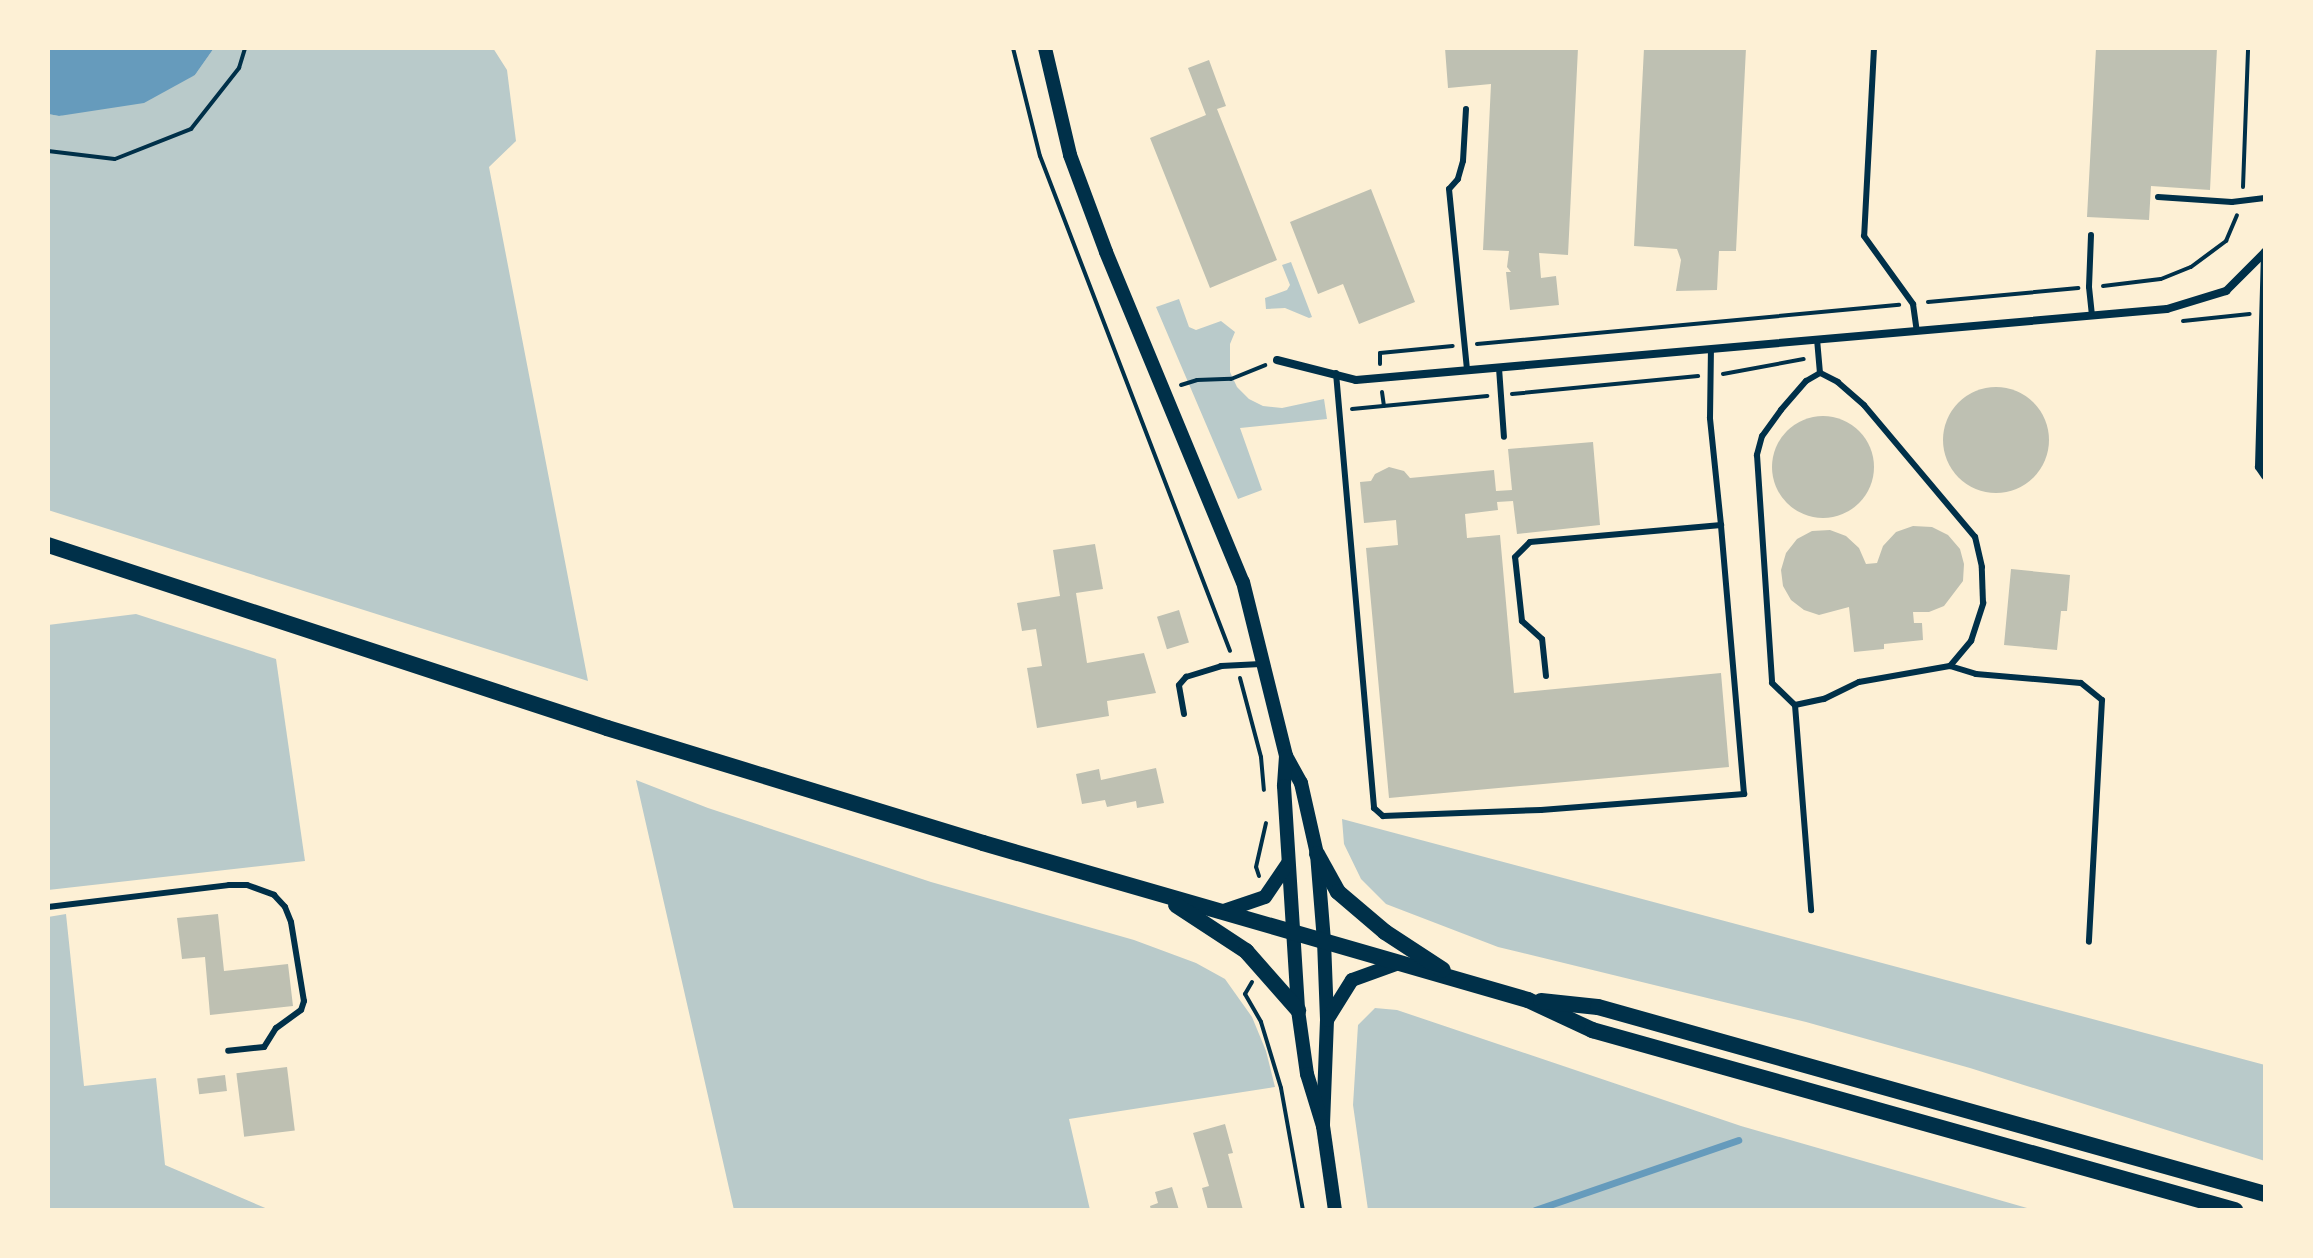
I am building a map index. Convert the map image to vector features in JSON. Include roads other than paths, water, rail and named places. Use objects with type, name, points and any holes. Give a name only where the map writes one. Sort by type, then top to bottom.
[{"type":"main road","points":[[48,545],[607,728],[1162,895],[1528,1000],[1592,1030],[2235,1210]]},
{"type":"main road","points":[[1317,854],[1338,892],[1385,932],[1458,979]]},
{"type":"main road","points":[[1162,895],[1246,951],[1298,1010]]},
{"type":"main road","points":[[1528,1000],[1598,1007],[2265,1194]]},
{"type":"street","points":[[1045,48],[1070,155],[1243,582],[1286,756],[1301,783],[1317,854],[1324,941],[1327,1020],[1323,1126]]},
{"type":"street","points":[[2265,252],[2259,467],[2265,476]]},
{"type":"street","points":[[1277,360],[1356,380],[2167,309],[2226,291],[2265,252]]},
{"type":"street","points":[[1286,756],[1284,786],[1298,1010],[1307,1074],[1323,1126],[1335,1210]]},
{"type":"street","points":[[1221,912],[1265,897],[1288,863]]},
{"type":"street","points":[[1327,1020],[1352,980],[1399,963]]},
{"type":"lane","points":[[1874,48],[1864,236],[1913,304],[1917,331]]},
{"type":"lane","points":[[1466,109],[1463,161],[1458,179],[1449,189],[1467,370]]},
{"type":"lane","points":[[2158,197],[2240,202],[2265,198]]},
{"type":"lane","points":[[2091,235],[2089,287],[2092,315]]},
{"type":"lane","points":[[1817,339],[1820,373]]},
{"type":"lane","points":[[1336,373],[1374,808],[1383,816],[1541,810],[1744,794],[1710,418],[1711,349]]},
{"type":"lane","points":[[1499,368],[1504,437]]},
{"type":"lane","points":[[1820,373],[1838,382],[1864,405],[1975,537],[1982,567],[1983,603],[1971,641],[1950,666]]},
{"type":"lane","points":[[1811,910],[1795,705],[1772,683],[1757,455],[1762,436],[1781,410],[1806,381],[1820,373]]},
{"type":"lane","points":[[1546,676],[1542,639],[1522,621],[1515,557],[1530,542],[1721,525]]},
{"type":"lane","points":[[1184,714],[1179,685],[1186,677],[1221,666],[1264,663]]},
{"type":"lane","points":[[1795,705],[1824,699],[1859,682],[1950,666],[1976,674],[2081,683],[2102,700],[2089,942]]},
{"type":"lane","points":[[48,907],[229,885],[247,885],[274,895],[285,907],[291,922],[304,1001],[301,1010],[276,1028],[264,1047],[228,1051]]},
{"type":"water","points":[[48,48],[214,48],[195,75],[144,103],[59,116],[48,114]]},
{"type":"waterway","points":[[1535,1210],[1738,1140]]}]
